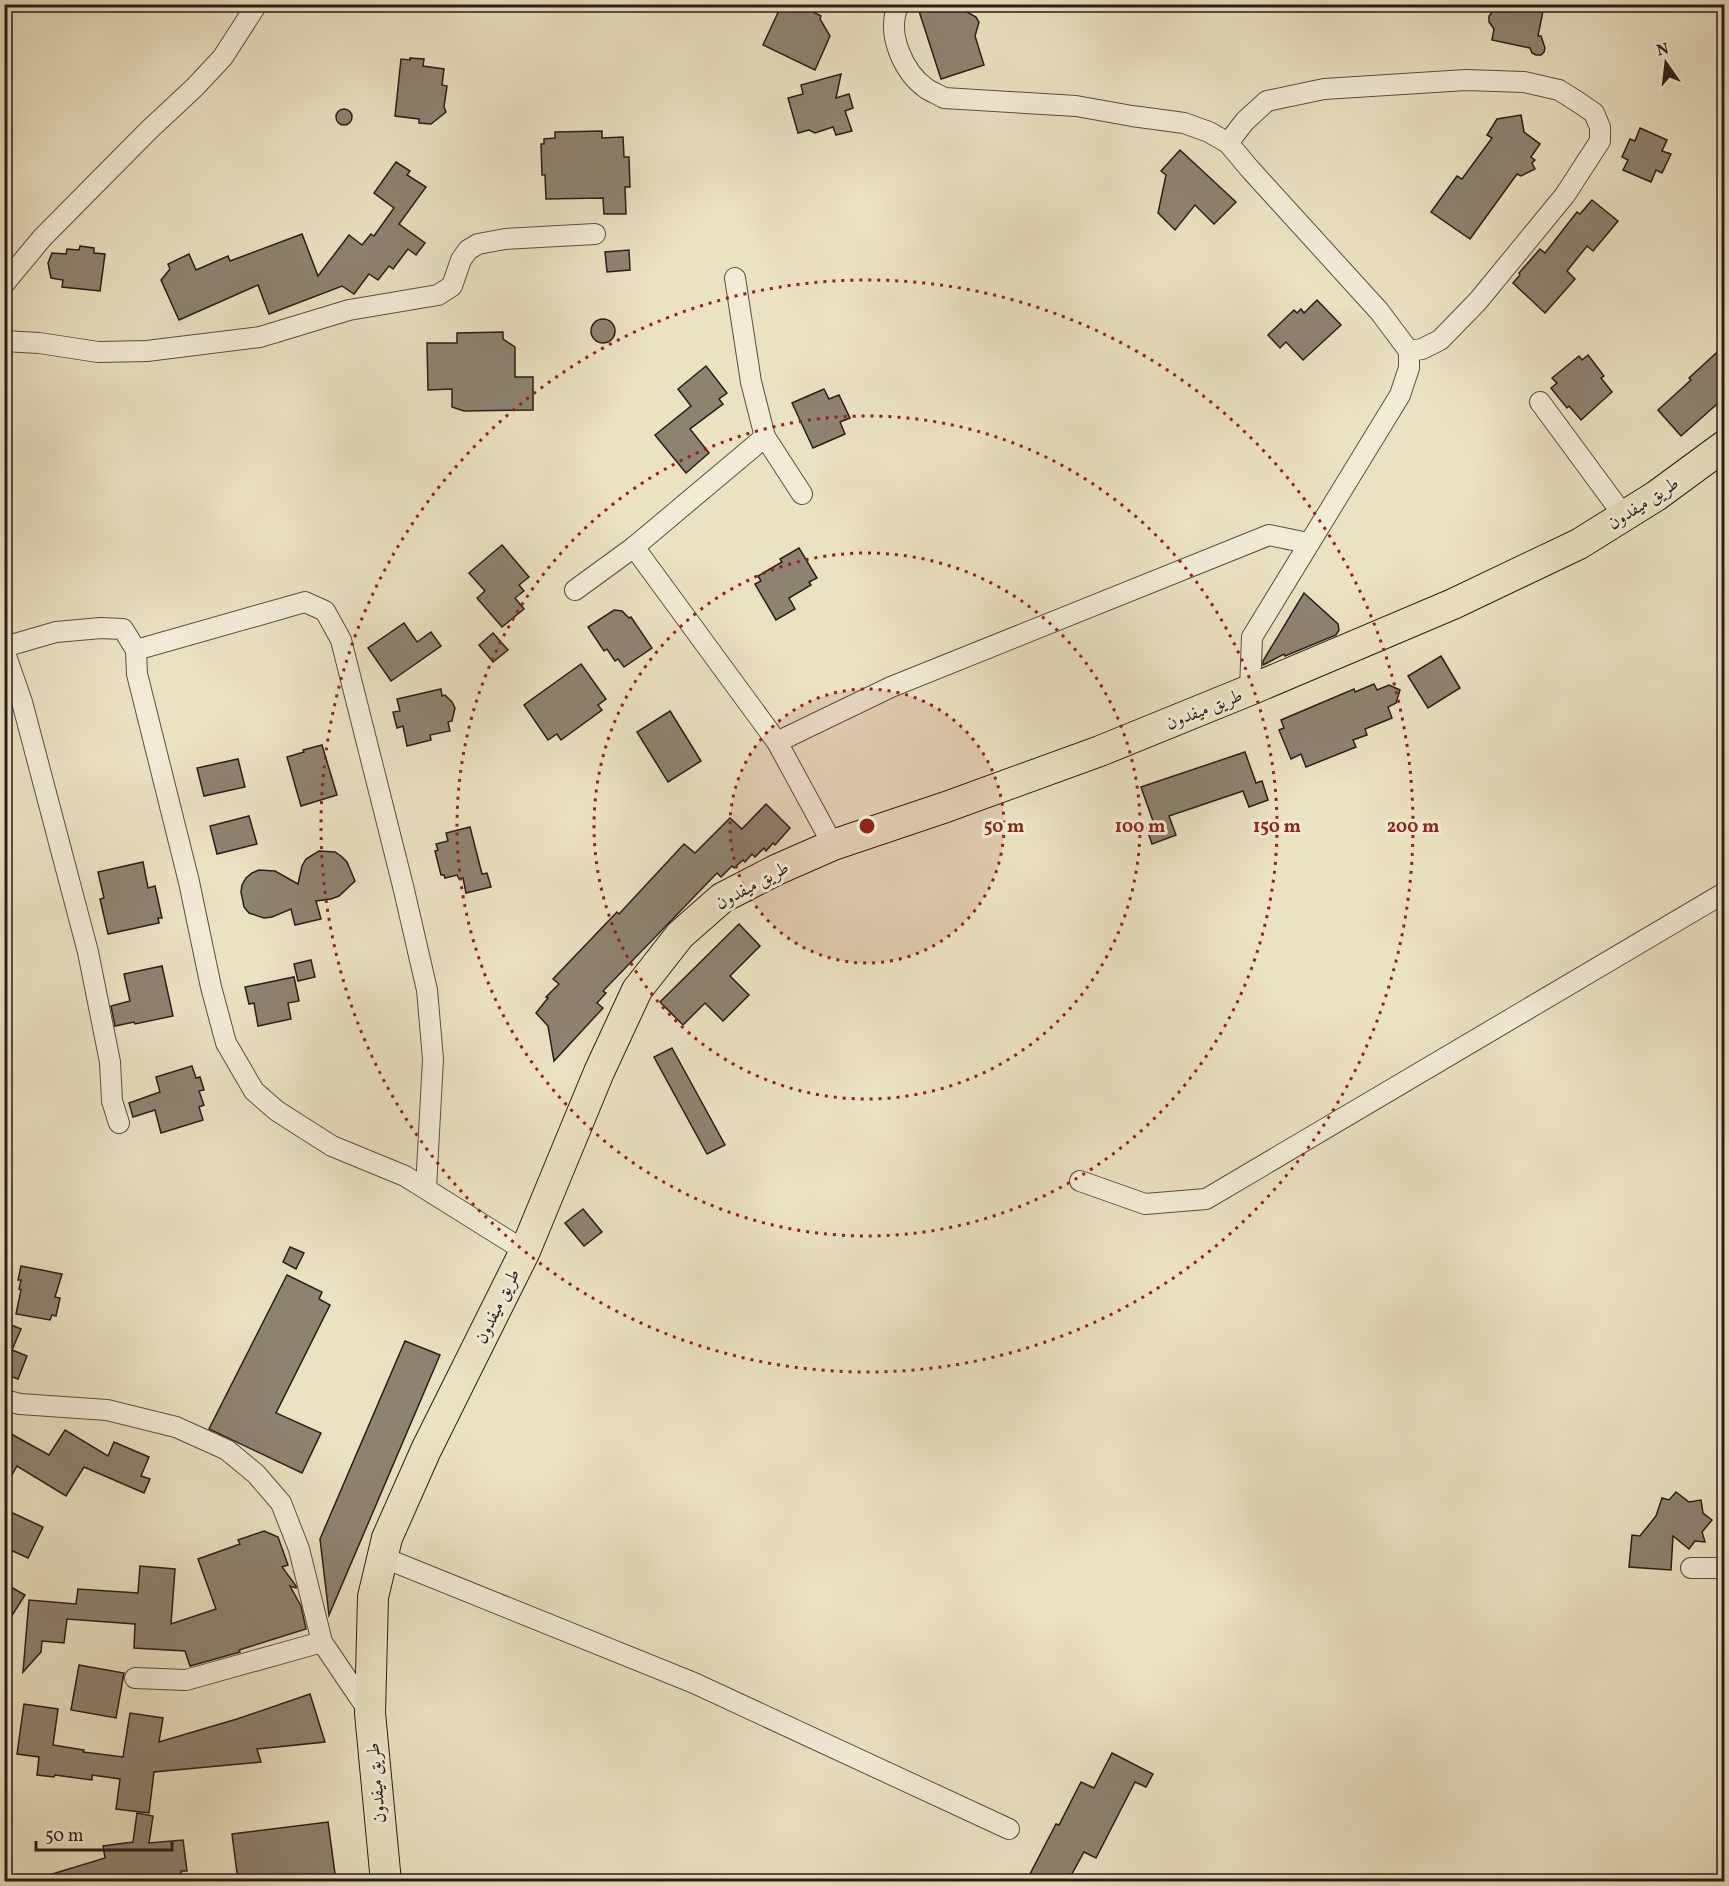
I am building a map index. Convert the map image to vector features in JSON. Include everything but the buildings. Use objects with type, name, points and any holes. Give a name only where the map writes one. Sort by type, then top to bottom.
[{"type":"main road","name":"طريق ميفدون","points":[[386,1881],[370,1713],[373,1597],[387,1538],[426,1450],[525,1251],[604,1062],[637,990],[680,935],[722,898],[776,870],[833,845],[1100,751],[1453,604],[1579,544],[1656,496],[1725,446]]},
{"type":"street","points":[[4,284],[42,238],[223,57],[256,4]]},
{"type":"street","points":[[899,4],[895,12],[895,38],[907,68],[926,88],[944,98],[1076,106],[1184,123],[1228,142],[1379,311],[1409,351],[1409,368],[1400,395],[1252,637],[1250,690]]},
{"type":"street","points":[[1228,142],[1245,121],[1267,101],[1324,89],[1466,80],[1524,82],[1558,90],[1594,113],[1600,127],[1600,141],[1565,195],[1478,301],[1440,340],[1422,349],[1409,351]]},
{"type":"street","points":[[4,341],[98,351],[147,351],[260,337],[349,310],[438,295],[452,286],[461,260],[468,250],[478,244],[506,239],[595,234]]},
{"type":"street","points":[[735,278],[751,382],[765,437],[802,494]]},
{"type":"street","points":[[1540,402],[1624,516]]},
{"type":"street","points":[[575,590],[634,548],[765,437]]},
{"type":"street","points":[[777,742],[891,687],[1269,535],[1308,543]]},
{"type":"street","points":[[634,548],[777,742],[833,845]]},
{"type":"street","points":[[136,650],[305,602],[325,611],[341,640],[428,990],[433,1059],[426,1188]]},
{"type":"street","points":[[120,1123],[112,1101],[110,1062],[88,952],[22,702],[4,648],[56,632],[101,628],[123,629],[136,650],[136,674],[189,882],[211,987],[226,1043],[254,1091],[277,1111],[332,1146],[405,1176],[525,1251]]},
{"type":"street","points":[[1080,1181],[1145,1204],[1206,1198],[1725,893]]},
{"type":"street","points":[[4,1400],[20,1404],[107,1410],[176,1427],[227,1450],[255,1474],[281,1503],[299,1549],[322,1642],[370,1713]]},
{"type":"street","points":[[382,1557],[694,1683],[1009,1829]]},
{"type":"street","points":[[1691,1568],[1725,1568]]},
{"type":"street","points":[[135,1678],[186,1680],[322,1642]]}]
